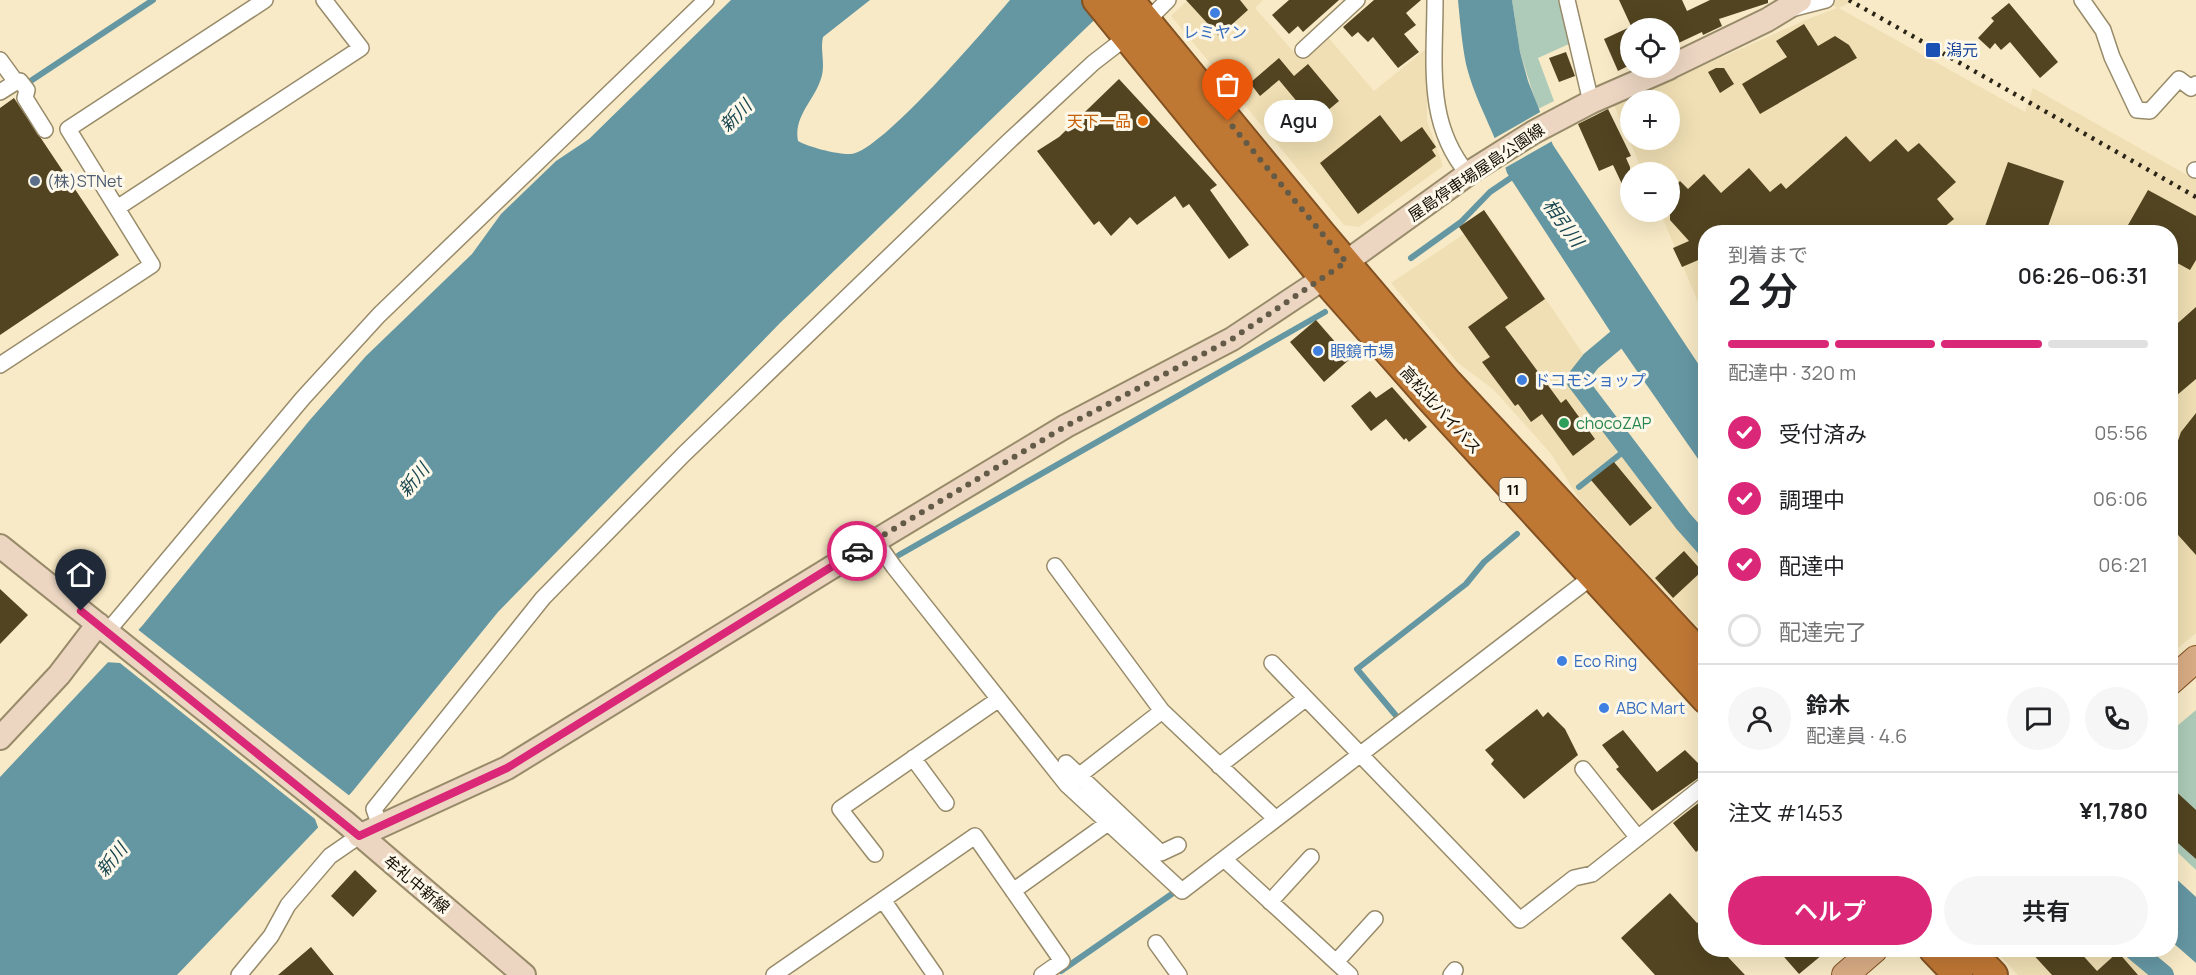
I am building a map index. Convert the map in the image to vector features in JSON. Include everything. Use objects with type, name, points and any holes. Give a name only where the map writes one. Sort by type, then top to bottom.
[{"type":"highway","name":"高松北バイパス","points":[[1097,0],[1133,21],[1335,270],[1593,576],[1698,690]]},
{"type":"highway","name":"高松北バイパス","points":[[1335,270],[1448,382],[1698,652]]},
{"type":"highway","points":[[1941,957],[1958,975]]},
{"type":"highway","points":[[1976,957],[1993,975]]},
{"type":"main road","points":[[2178,675],[2196,659]]},
{"type":"main road","points":[[1845,975],[1866,957]]},
{"type":"street","points":[[0,365],[152,266],[68,129],[266,0]]},
{"type":"street","points":[[117,208],[361,48],[324,0]]},
{"type":"street","points":[[0,738],[59,675],[107,632],[303,398],[379,315],[706,0]]},
{"type":"street","points":[[381,826],[374,809],[543,598],[684,454],[1015,135],[1094,63],[1133,21],[1168,0]]},
{"type":"street","points":[[1303,50],[1357,0]]},
{"type":"street","points":[[1435,0],[1436,110],[1449,149],[1472,172]]},
{"type":"street","points":[[1567,0],[1591,102]]},
{"type":"street","points":[[1794,5],[1826,0]]},
{"type":"street","points":[[2082,0],[2103,30],[2112,57],[2137,110],[2150,111],[2179,79],[2191,88],[2196,84]]},
{"type":"street","name":"屋島停車場屋島公園線","points":[[1680,62],[1794,5]]},
{"type":"street","points":[[0,60],[16,82]]},
{"type":"street","name":"屋島停車場屋島公園線","points":[[352,829],[381,826],[507,768],[875,540],[1066,426],[1232,339],[1335,270],[1472,172],[1556,119],[1646,78]]},
{"type":"street","points":[[0,92],[21,81],[27,90],[25,98],[45,130]]},
{"type":"street","points":[[875,540],[999,699],[1108,823],[1182,891],[1593,576]]},
{"type":"street","name":"牟礼中新線","points":[[0,546],[352,829],[524,975]]},
{"type":"street","points":[[1055,566],[1161,711],[1276,819]]},
{"type":"street","points":[[1272,663],[1359,756],[1520,920],[1574,878],[1592,874],[1698,790]]},
{"type":"street","points":[[875,854],[840,808],[999,699]]},
{"type":"street","points":[[1219,766],[1305,699]]},
{"type":"street","points":[[1073,781],[1161,711]]},
{"type":"street","points":[[913,758],[946,803]]},
{"type":"street","points":[[1066,763],[1073,781],[1161,853],[1178,844]]},
{"type":"street","points":[[1583,769],[1638,838]]},
{"type":"street","points":[[1013,891],[1108,823]]},
{"type":"street","points":[[239,975],[271,936],[288,905],[352,829]]},
{"type":"street","points":[[774,975],[975,836],[1062,961],[1042,975]]},
{"type":"street","points":[[1269,902],[1311,857]]},
{"type":"street","points":[[1224,859],[1350,975]]},
{"type":"street","points":[[883,900],[935,975]]},
{"type":"street","points":[[1336,962],[1374,919]]},
{"type":"street","points":[[1156,943],[1179,975]]},
{"type":"shaded area","points":[[1188,0],[1263,0],[1255,8],[1300,59],[1327,36],[1374,91],[1427,48],[1427,120],[1443,166],[1359,227],[1344,225],[1171,16]]},
{"type":"shaded area","points":[[1825,0],[1855,0],[1839,8],[2025,112],[2033,88],[2196,180],[2196,633],[2178,648],[2178,225],[1698,225],[1698,302],[1664,222],[1680,222],[1680,162],[1639,162],[1633,150],[1680,150],[1680,90],[1648,90],[1680,78],[1680,76],[1837,8]]},
{"type":"shaded area","points":[[1620,102],[1620,119],[1614,105]]},
{"type":"shaded area","points":[[1485,220],[1495,224],[1587,360],[1566,376],[1674,522],[1698,551],[1698,627],[1579,499],[1552,455],[1494,390],[1458,363],[1391,283]]},
{"type":"shaded area","points":[[2001,957],[2128,957],[2150,975],[2018,975]]},
{"type":"green space","points":[[1512,0],[1558,0],[1571,43],[1538,58],[1554,101],[1538,109],[1520,52]]},
{"type":"green space","points":[[2196,710],[2196,870],[2178,853],[2178,725]]},
{"type":"water","name":"新川","points":[[731,0],[870,0],[823,37],[822,75],[802,115],[797,132],[798,141],[832,152],[851,154],[866,148],[908,112],[1010,0],[1115,0],[780,323],[498,612],[352,792],[177,975],[0,975],[0,777],[142,626],[309,421],[366,356],[472,254],[501,214],[556,161],[589,139]]},
{"type":"water","name":"相引川","points":[[1458,0],[1512,0],[1520,52],[1528,81],[1553,145],[1698,363],[1698,459],[1621,348],[1507,173],[1470,78],[1463,49]]},
{"type":"water","points":[[2178,880],[2196,897],[2196,963],[2178,947]]},
{"type":"pier","points":[[1542,111],[1554,140],[1503,169],[1493,139]]},
{"type":"pier","points":[[136,628],[351,797],[319,830],[315,819],[120,663],[104,662]]},
{"type":"building","points":[[1186,0],[1240,0],[1248,10],[1219,36]]},
{"type":"building","points":[[1289,0],[1339,0],[1303,32],[1298,26],[1289,34],[1272,15]]},
{"type":"building","points":[[1374,0],[1421,0],[1406,13],[1416,25],[1404,34],[1419,52],[1398,68],[1373,37],[1368,42],[1358,32],[1352,37],[1343,27]]},
{"type":"building","points":[[1619,0],[1682,0],[1687,11],[1710,0],[1768,0],[1768,3],[1719,19],[1722,26],[1680,42],[1680,18],[1627,18]]},
{"type":"building","points":[[2009,3],[2058,62],[2040,78],[2010,42],[2001,50],[1995,43],[1990,49],[1978,38],[1994,21],[1991,18]]},
{"type":"building","points":[[1804,24],[1818,46],[1835,36],[1849,45],[1857,58],[1760,114],[1742,84],[1787,57],[1776,41]]},
{"type":"building","points":[[1620,32],[1620,70],[1618,71],[1604,39]]},
{"type":"building","points":[[1566,52],[1575,76],[1559,82],[1549,58]]},
{"type":"building","points":[[1279,58],[1294,76],[1308,64],[1339,101],[1314,122],[1279,80],[1260,96],[1250,83]]},
{"type":"building","points":[[1716,68],[1724,68],[1734,84],[1720,93],[1708,72]]},
{"type":"building","points":[[1119,79],[1217,185],[1210,190],[1249,245],[1229,259],[1189,204],[1183,208],[1175,196],[1137,225],[1130,217],[1111,236],[1099,221],[1094,225],[1037,151],[1059,137]]},
{"type":"building","name":"(株)STNet","points":[[14,98],[119,255],[0,335],[0,108]]},
{"type":"building","points":[[1608,109],[1620,134],[1620,150],[1628,150],[1631,156],[1626,158],[1628,162],[1620,162],[1620,180],[1613,165],[1599,171],[1578,124]]},
{"type":"building","points":[[1380,115],[1401,142],[1422,127],[1436,147],[1432,150],[1436,156],[1358,214],[1320,163]]},
{"type":"building","points":[[1846,136],[1870,162],[1896,139],[1908,152],[1919,143],[1956,182],[1937,199],[1954,219],[1947,225],[1698,225],[1698,260],[1682,267],[1673,248],[1689,241],[1672,222],[1680,222],[1680,181],[1688,189],[1704,174],[1721,193],[1749,168],[1770,192],[1781,183],[1786,189]]},
{"type":"building","points":[[2008,162],[2064,181],[2048,225],[1986,225]]},
{"type":"building","points":[[2148,190],[2196,216],[2196,260],[2190,270],[2178,263],[2178,225],[2128,225]]},
{"type":"building","points":[[1484,210],[1545,299],[1505,327],[1561,403],[1566,399],[1595,439],[1573,456],[1542,414],[1531,422],[1518,404],[1515,406],[1482,362],[1490,357],[1468,327],[1508,298],[1459,227]]},
{"type":"building","points":[[2196,307],[2196,379],[2178,394],[2178,323]]},
{"type":"building","points":[[1316,320],[1350,359],[1324,382],[1290,342]]},
{"type":"building","points":[[1392,387],[1427,427],[1409,442],[1406,438],[1404,440],[1386,419],[1371,431],[1351,406],[1370,391],[1376,398]]},
{"type":"building","points":[[2196,413],[2196,555],[2178,535],[2178,440],[2181,432]]},
{"type":"building","points":[[1614,462],[1652,508],[1630,526],[1591,480]]},
{"type":"building","points":[[1684,551],[1698,567],[1698,575],[1673,598],[1655,578]]},
{"type":"building","points":[[0,589],[28,615],[0,644]]},
{"type":"building","points":[[1537,709],[1543,717],[1548,712],[1565,729],[1578,755],[1524,799],[1491,764],[1494,760],[1485,750]]},
{"type":"building","points":[[1623,730],[1657,772],[1685,750],[1698,763],[1698,778],[1652,811],[1616,769],[1619,767],[1602,745]]},
{"type":"building","points":[[2178,793],[2196,810],[2196,859],[2178,843]]},
{"type":"building","points":[[1698,803],[1698,850],[1696,852],[1673,823]]},
{"type":"building","points":[[355,870],[377,891],[353,917],[331,896]]},
{"type":"building","points":[[1670,893],[1698,922],[1698,957],[1728,957],[1745,975],[1655,975],[1621,938]]},
{"type":"building","points":[[311,947],[334,975],[278,975]]},
{"type":"building","points":[[1784,957],[1820,957],[1799,974]]},
{"type":"building","points":[[2035,957],[2084,957],[2097,971],[2112,957],[2122,957],[2138,975],[2052,975]]},
{"type":"waterway","points":[[23,86],[153,0]]},
{"type":"waterway","points":[[1411,258],[1461,222],[1490,192],[1515,175]]},
{"type":"waterway","points":[[899,555],[1325,312]]},
{"type":"waterway","points":[[1635,324],[1591,361],[1576,380],[1698,538]]},
{"type":"waterway","points":[[1579,487],[1628,448]]},
{"type":"waterway","points":[[1395,721],[1398,718],[1357,669],[1466,584],[1484,562],[1517,534]]},
{"type":"waterway","points":[[1061,971],[1179,889]]},
{"type":"waterway","points":[[2142,957],[2164,975]]},
{"type":"railway","points":[[1849,0],[2196,197]]},
{"type":"way so far","points":[[857,551],[1066,426],[1232,339],[1346,262],[1228,121]]},
{"type":"place","name":"レミヤン","points":[[1215,13]]},
{"type":"place","name":"潟元","points":[[1933,50]]},
{"type":"place","name":"天下一品","points":[[1143,121]]},
{"type":"place","name":"Agu","points":[[1228,121]]},
{"type":"place","name":"(株)STNet","points":[[35,181]]},
{"type":"place","name":"眼鏡市場","points":[[1318,351]]},
{"type":"place","name":"ドコモショップ","points":[[1522,380]]},
{"type":"place","name":"chocoZAP","points":[[1564,423]]},
{"type":"place","name":"Eco Ring","points":[[1562,661]]},
{"type":"place","name":"ABC Mart","points":[[1604,708]]},
{"type":"route","points":[[81,611],[345,822],[359,836],[507,768],[857,551]]}]
